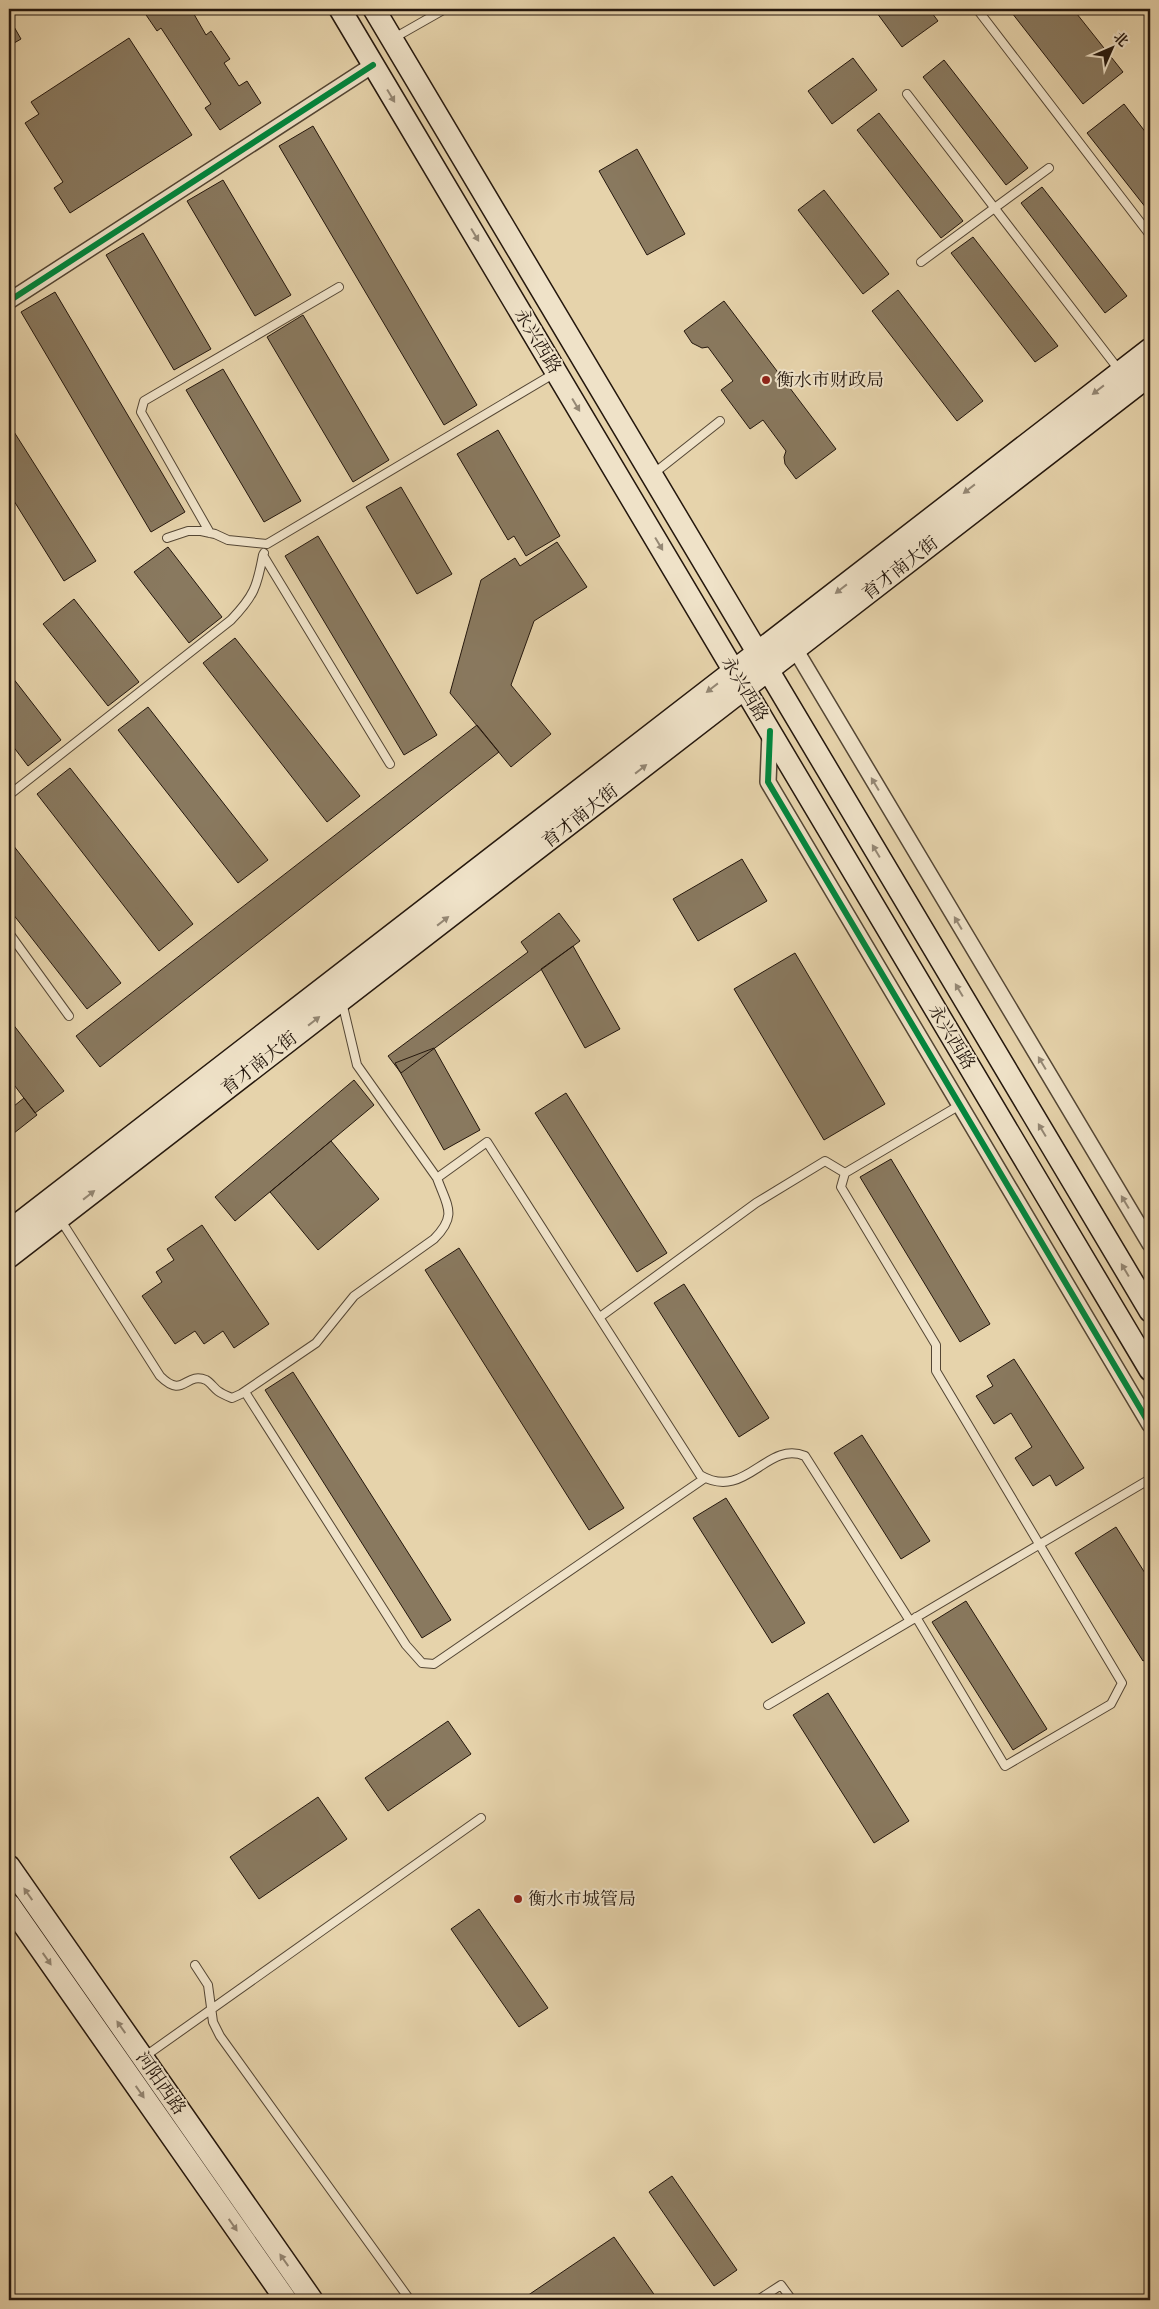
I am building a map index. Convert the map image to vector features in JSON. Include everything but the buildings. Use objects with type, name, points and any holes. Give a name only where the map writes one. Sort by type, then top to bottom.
[{"type":"main road","name":"永兴西路","points":[[340,9],[1150,1370]]},
{"type":"main road","name":"永兴西路","points":[[374,9],[1150,1312]]},
{"type":"main road","name":"育才南大街","points":[[9,1231],[763,661],[1150,349]]},
{"type":"main road","name":"育才南大街","points":[[763,661],[795,649],[1150,375]]},
{"type":"main road","name":"育才南大街","points":[[9,1257],[342,1000],[739,679]]},
{"type":"main road","name":"河阳西路","points":[[9,1866],[312,2300]]},
{"type":"main road","name":"河阳西路","points":[[9,1904],[286,2300]]},
{"type":"street","points":[[9,301],[373,65]]},
{"type":"street","points":[[795,649],[1150,1244]]},
{"type":"street","points":[[770,731],[768,782],[1150,1425]]},
{"type":"lane","points":[[392,39],[445,9]]},
{"type":"lane","points":[[977,9],[1150,235]]},
{"type":"lane","points":[[907,94],[1121,372]]},
{"type":"lane","points":[[921,262],[1049,168]]},
{"type":"lane","points":[[210,532],[140,412],[144,401],[339,287]]},
{"type":"lane","points":[[166,538],[188,531],[210,532],[228,540],[267,544],[556,372]]},
{"type":"lane","points":[[653,475],[720,421]]},
{"type":"lane","points":[[9,795],[231,620],[249,601],[257,585],[267,544]]},
{"type":"lane","points":[[263,555],[390,764]]},
{"type":"lane","points":[[9,933],[69,1016]]},
{"type":"lane","points":[[59,1218],[160,1376],[169,1385],[178,1387],[193,1380],[206,1380],[217,1390],[232,1398],[245,1392],[316,1344],[354,1296],[434,1239],[444,1229],[449,1220],[449,1211],[437,1178],[357,1065],[342,1000]]},
{"type":"lane","points":[[437,1178],[487,1142],[696,1470],[705,1478],[716,1482],[733,1482],[782,1454],[795,1452],[805,1456],[913,1619],[1005,1766],[1110,1704],[1122,1683],[936,1371],[936,1345],[841,1187],[845,1173],[960,1105]]},
{"type":"lane","points":[[600,1317],[756,1203],[825,1162],[845,1173]]},
{"type":"lane","points":[[245,1392],[406,1645],[422,1663],[434,1664],[705,1478]]},
{"type":"lane","points":[[768,1705],[1150,1479]]},
{"type":"lane","points":[[143,2058],[481,1818]]},
{"type":"lane","points":[[195,1965],[208,1985],[210,2010],[213,2022],[220,2036],[410,2300]]},
{"type":"lane","points":[[758,2300],[781,2285],[792,2300]]},
{"type":"cycle path","points":[[9,301],[373,65]]},
{"type":"cycle path","points":[[770,731],[768,782],[1150,1425]]},
{"type":"place","name":"衡水市财政局","points":[[766,380]]},
{"type":"place","name":"衡水市城管局","points":[[518,1899]]}]
